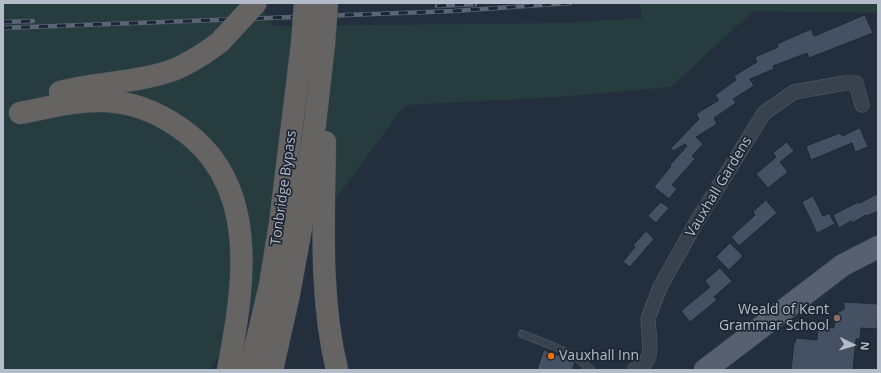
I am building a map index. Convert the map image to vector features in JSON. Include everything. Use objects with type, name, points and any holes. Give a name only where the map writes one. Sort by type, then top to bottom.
[{"type":"highway","points":[[11,118],[38,100],[56,93],[74,88],[159,75],[182,66],[203,54],[219,42],[256,3]]},
{"type":"highway","name":"Tonbridge Bypass","points":[[250,370],[270,285],[280,223],[302,44],[305,3]]},
{"type":"highway","name":"Tonbridge Bypass","points":[[272,370],[289,294],[301,228],[324,47],[327,3]]},
{"type":"highway","points":[[324,47],[324,264],[326,309],[337,370]]},
{"type":"highway","points":[[11,118],[81,102],[104,101],[124,103],[146,108],[165,118],[184,130],[201,145],[215,163],[227,186],[235,205],[241,234],[241,288],[237,322],[228,370]]},
{"type":"main road","points":[[705,370],[843,265],[878,247]]},
{"type":"street","name":"Vauxhall Gardens","points":[[634,370],[644,365],[649,356],[650,346],[648,319],[660,287],[697,221],[764,113],[794,92],[845,83],[856,83],[862,105]]},
{"type":"lane","points":[[522,334],[576,356],[590,370]]},
{"type":"green space","points":[[3,3],[258,3],[274,26],[563,23],[642,18],[640,3],[878,3],[878,13],[753,11],[671,87],[558,97],[405,105],[209,370],[3,370]]},
{"type":"building","points":[[865,15],[873,33],[809,58],[807,53],[773,66],[774,69],[750,79],[754,86],[733,99],[736,103],[714,118],[717,124],[696,137],[703,144],[692,156],[695,159],[672,185],[677,189],[669,199],[654,187],[671,166],[670,165],[687,146],[685,144],[673,151],[671,148],[699,119],[696,114],[719,100],[715,95],[736,80],[734,76],[757,62],[755,57],[778,47],[777,44],[811,29],[814,36]]},
{"type":"building","points":[[860,128],[868,147],[855,152],[852,143],[811,160],[806,146],[840,133],[842,136]]},
{"type":"building","points":[[787,142],[794,151],[780,162],[788,172],[768,188],[756,174],[776,157],[773,153]]},
{"type":"building","points":[[878,194],[878,211],[867,216],[866,215],[852,223],[851,221],[839,228],[833,215],[858,202],[859,203]]},
{"type":"building","points":[[813,196],[823,216],[829,213],[835,224],[817,233],[802,202]]},
{"type":"building","points":[[766,200],[777,213],[739,246],[731,237],[755,215],[753,212]]},
{"type":"building","points":[[661,202],[669,208],[656,223],[648,216]]},
{"type":"building","points":[[646,231],[654,239],[630,267],[623,262],[635,247],[633,246]]},
{"type":"building","points":[[730,243],[743,256],[729,270],[716,257]]},
{"type":"building","points":[[720,268],[732,281],[714,297],[717,300],[690,322],[681,311],[710,287],[705,281]]},
{"type":"building","points":[[844,302],[878,304],[877,329],[861,328],[860,339],[856,339],[853,370],[791,370],[794,342],[795,343],[796,338],[817,340],[818,326],[834,328],[835,314],[844,309]]},
{"type":"building","name":"Vauxhall Inn","points":[[544,350],[575,362],[572,370],[537,370]]},
{"type":"railway","points":[[3,28],[454,11],[570,3]]},
{"type":"railway","points":[[437,6],[475,4]]},
{"type":"railway","points":[[3,22],[33,21]]},
{"type":"place","name":"Weald of Kent Grammar School","points":[[837,318]]},
{"type":"place","name":"Vauxhall Inn","points":[[551,356]]}]
